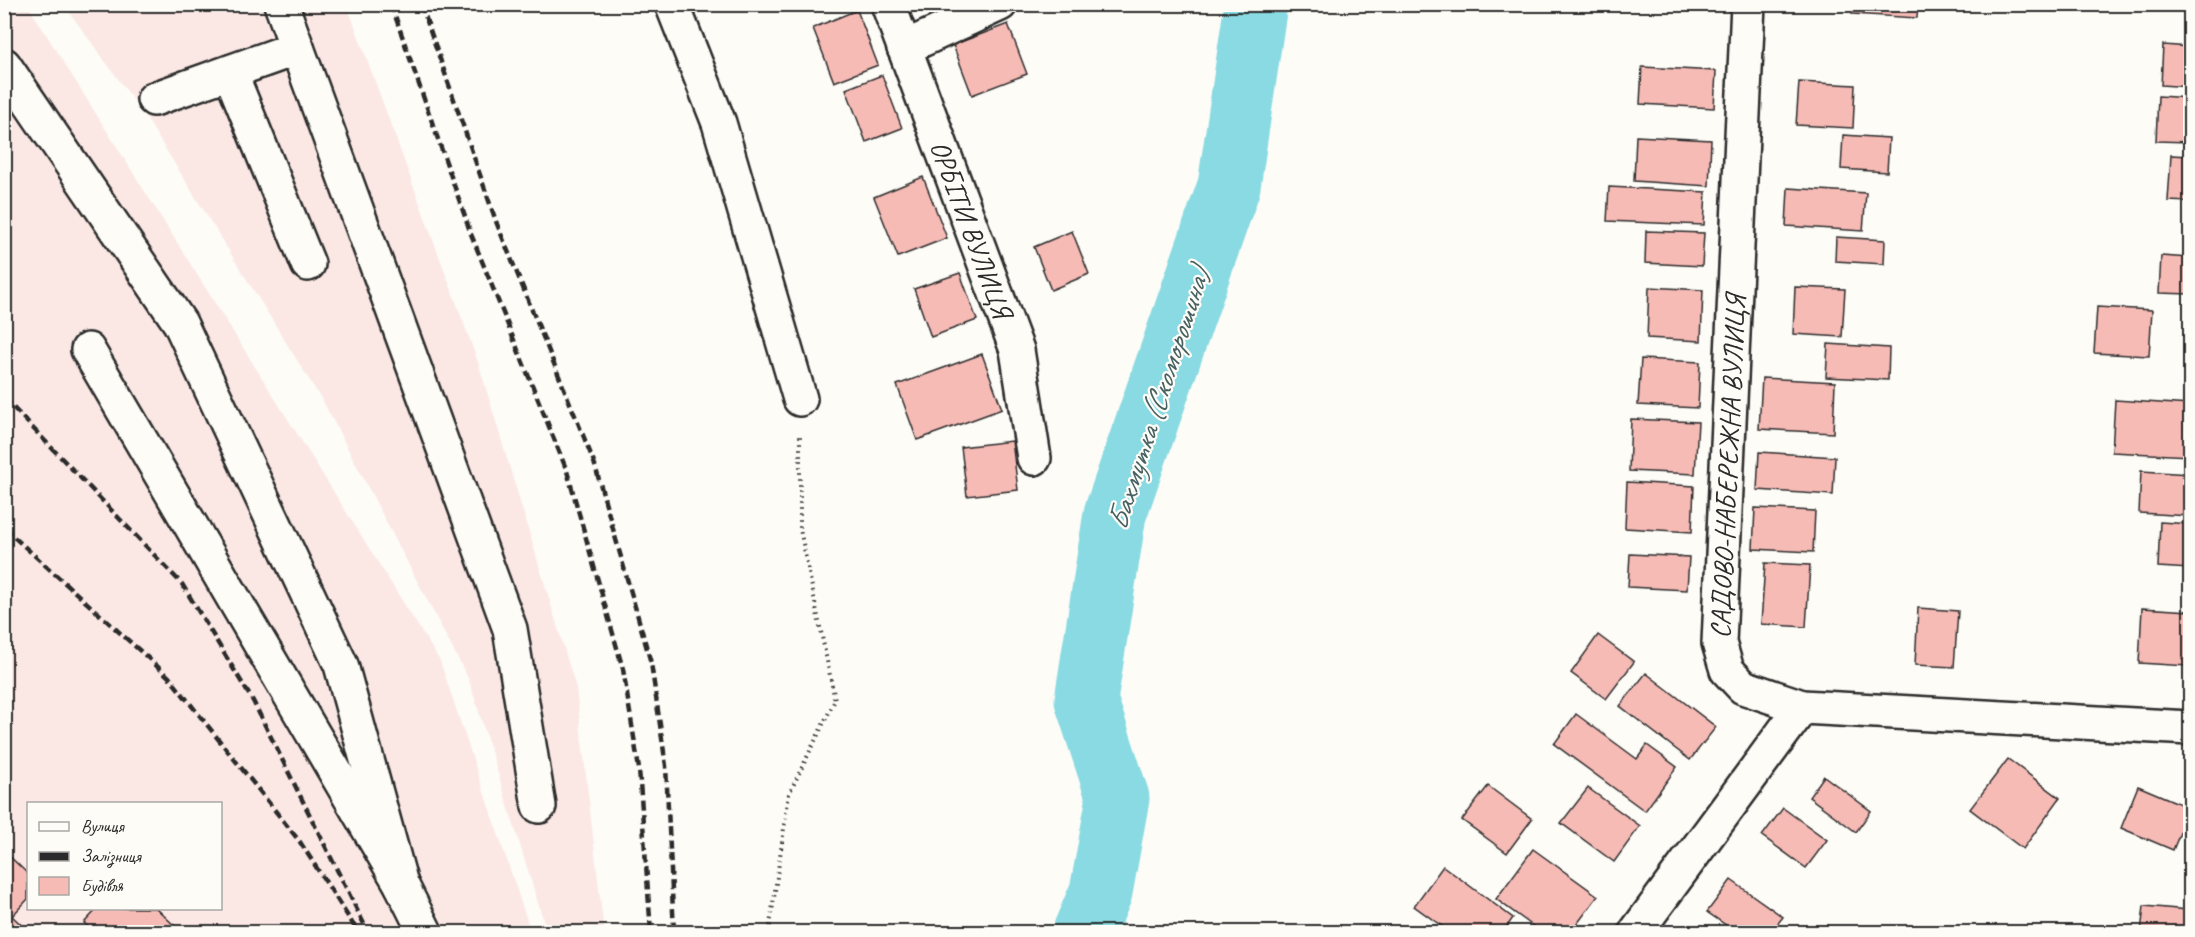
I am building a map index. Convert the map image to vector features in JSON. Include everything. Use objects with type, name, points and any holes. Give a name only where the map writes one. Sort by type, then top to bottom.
[{"type":"street","points":[[280,4],[510,630],[539,807]]},
{"type":"street","points":[[672,4],[719,123],[800,399]]},
{"type":"street","name":"ОРБІТИ ВУЛИЦЯ","points":[[888,4],[1017,350],[1034,458]]},
{"type":"street","points":[[904,48],[1000,4]]},
{"type":"street","name":"САДОВО-НАБЕРЕЖНА ВУЛИЦЯ","points":[[1748,4],[1719,643],[1726,670],[1743,687],[1802,707],[2190,728]]},
{"type":"street","points":[[154,99],[297,48]]},
{"type":"street","points":[[4,65],[180,323],[341,664],[401,884]]},
{"type":"street","points":[[230,72],[308,264]]},
{"type":"street","points":[[88,350],[401,884],[425,933]]},
{"type":"street","points":[[1762,693],[1772,747]]},
{"type":"street","points":[[1636,933],[1802,707]]},
{"type":"path","points":[[769,933],[789,794],[835,700],[800,529],[800,399]]},
{"type":"shaded area","points":[[27,4],[440,661],[531,932],[5,932],[4,5]]},
{"type":"shaded area","points":[[64,5],[347,5],[478,362],[576,688],[604,932],[547,932],[469,680],[325,405],[143,113]]},
{"type":"building","points":[[933,4],[950,4],[935,10]]},
{"type":"building","points":[[1853,4],[1918,4],[1917,18],[1852,14]]},
{"type":"building","points":[[857,10],[878,65],[834,82],[813,28]]},
{"type":"building","points":[[1008,24],[1027,74],[972,95],[953,45]]},
{"type":"building","points":[[2163,45],[2190,47],[2190,87],[2161,85]]},
{"type":"building","points":[[1642,67],[1716,71],[1714,108],[1640,104]]},
{"type":"building","points":[[882,75],[902,128],[866,142],[846,89]]},
{"type":"building","points":[[1799,82],[1855,85],[1853,128],[1796,125]]},
{"type":"building","points":[[2158,96],[2190,98],[2190,142],[2156,141]]},
{"type":"building","points":[[1843,135],[1889,138],[1887,172],[1841,169]]},
{"type":"building","points":[[1636,136],[1711,140],[1709,186],[1634,181]]},
{"type":"building","points":[[2171,155],[2190,156],[2190,202],[2168,201]]},
{"type":"building","points":[[923,177],[947,238],[898,257],[874,197]]},
{"type":"building","points":[[1609,187],[1706,192],[1704,225],[1607,221]]},
{"type":"building","points":[[1788,188],[1866,193],[1863,231],[1786,226]]},
{"type":"building","points":[[1072,231],[1089,274],[1051,290],[1034,247]]},
{"type":"building","points":[[1646,231],[1704,233],[1702,266],[1645,263]]},
{"type":"building","points":[[1836,237],[1885,240],[1884,264],[1835,261]]},
{"type":"building","points":[[2161,256],[2190,258],[2190,294],[2159,293]]},
{"type":"building","points":[[960,273],[977,320],[931,337],[914,289]]},
{"type":"building","points":[[1649,287],[1703,290],[1701,341],[1647,338]]},
{"type":"building","points":[[1795,287],[1845,289],[1842,337],[1793,334]]},
{"type":"building","points":[[2097,307],[2152,310],[2149,356],[2094,353]]},
{"type":"building","points":[[1828,344],[1889,348],[1888,380],[1826,377]]},
{"type":"building","points":[[982,354],[1002,409],[917,440],[897,385]]},
{"type":"building","points":[[1641,359],[1700,362],[1698,408],[1638,405]]},
{"type":"building","points":[[1762,378],[1835,382],[1833,433],[1759,429]]},
{"type":"building","points":[[2115,400],[2190,405],[2190,456],[2112,452]]},
{"type":"building","points":[[1631,419],[1698,422],[1695,474],[1629,471]]},
{"type":"building","points":[[1012,441],[1018,490],[967,496],[961,447]]},
{"type":"building","points":[[1759,452],[1835,457],[1833,495],[1757,490]]},
{"type":"building","points":[[2141,471],[2190,474],[2190,516],[2139,513]]},
{"type":"building","points":[[1627,482],[1694,486],[1692,532],[1625,528]]},
{"type":"building","points":[[1755,508],[1815,511],[1813,552],[1753,549]]},
{"type":"building","points":[[2160,522],[2190,524],[2190,569],[2158,567]]},
{"type":"building","points":[[1630,554],[1689,557],[1687,590],[1628,587]]},
{"type":"building","points":[[1765,563],[1810,565],[1806,627],[1761,624]]},
{"type":"building","points":[[1918,608],[1958,611],[1954,667],[1915,665]]},
{"type":"building","points":[[2142,608],[2190,611],[2188,666],[2139,663]]},
{"type":"building","points":[[1598,635],[1634,662],[1606,699],[1571,673]]},
{"type":"building","points":[[1646,673],[1716,727],[1690,760],[1620,706]]},
{"type":"building","points":[[1576,714],[1637,759],[1647,745],[1677,767],[1645,811],[1554,744]]},
{"type":"building","points":[[2008,759],[2060,798],[2023,849],[1970,809]]},
{"type":"building","points":[[1824,776],[1871,811],[1856,832],[1809,797]]},
{"type":"building","points":[[1488,786],[1532,819],[1507,853],[1462,820]]},
{"type":"building","points":[[2138,786],[2190,808],[2173,850],[2121,828]]},
{"type":"building","points":[[1588,788],[1640,826],[1614,862],[1561,823]]},
{"type":"building","points":[[1783,808],[1827,840],[1806,868],[1762,836]]},
{"type":"building","points":[[1533,849],[1598,896],[1571,932],[1541,932],[1496,899]]},
{"type":"building","points":[[4,851],[27,873],[27,900],[12,916],[29,932],[4,932]]},
{"type":"building","points":[[1443,866],[1513,918],[1503,932],[1450,932],[1414,906]]},
{"type":"building","points":[[1731,880],[1783,917],[1771,932],[1736,932],[1707,912]]},
{"type":"building","points":[[2144,906],[2188,910],[2185,932],[2141,932]]},
{"type":"building","points":[[96,910],[158,910],[181,932],[94,932],[84,923]]},
{"type":"waterway","name":"Бахмутка (Скоморошина)","points":[[1084,932],[1101,892],[1118,798],[1086,700],[1115,514],[1229,186],[1256,4]]},
{"type":"railway","points":[[391,4],[471,234],[567,471],[623,669],[639,769],[651,932]]},
{"type":"railway","points":[[421,4],[497,224],[594,462],[651,663],[666,766],[674,932]]},
{"type":"railway","points":[[4,398],[182,584],[253,701],[368,932]]},
{"type":"railway","points":[[4,528],[169,677],[300,842],[358,932]]}]
